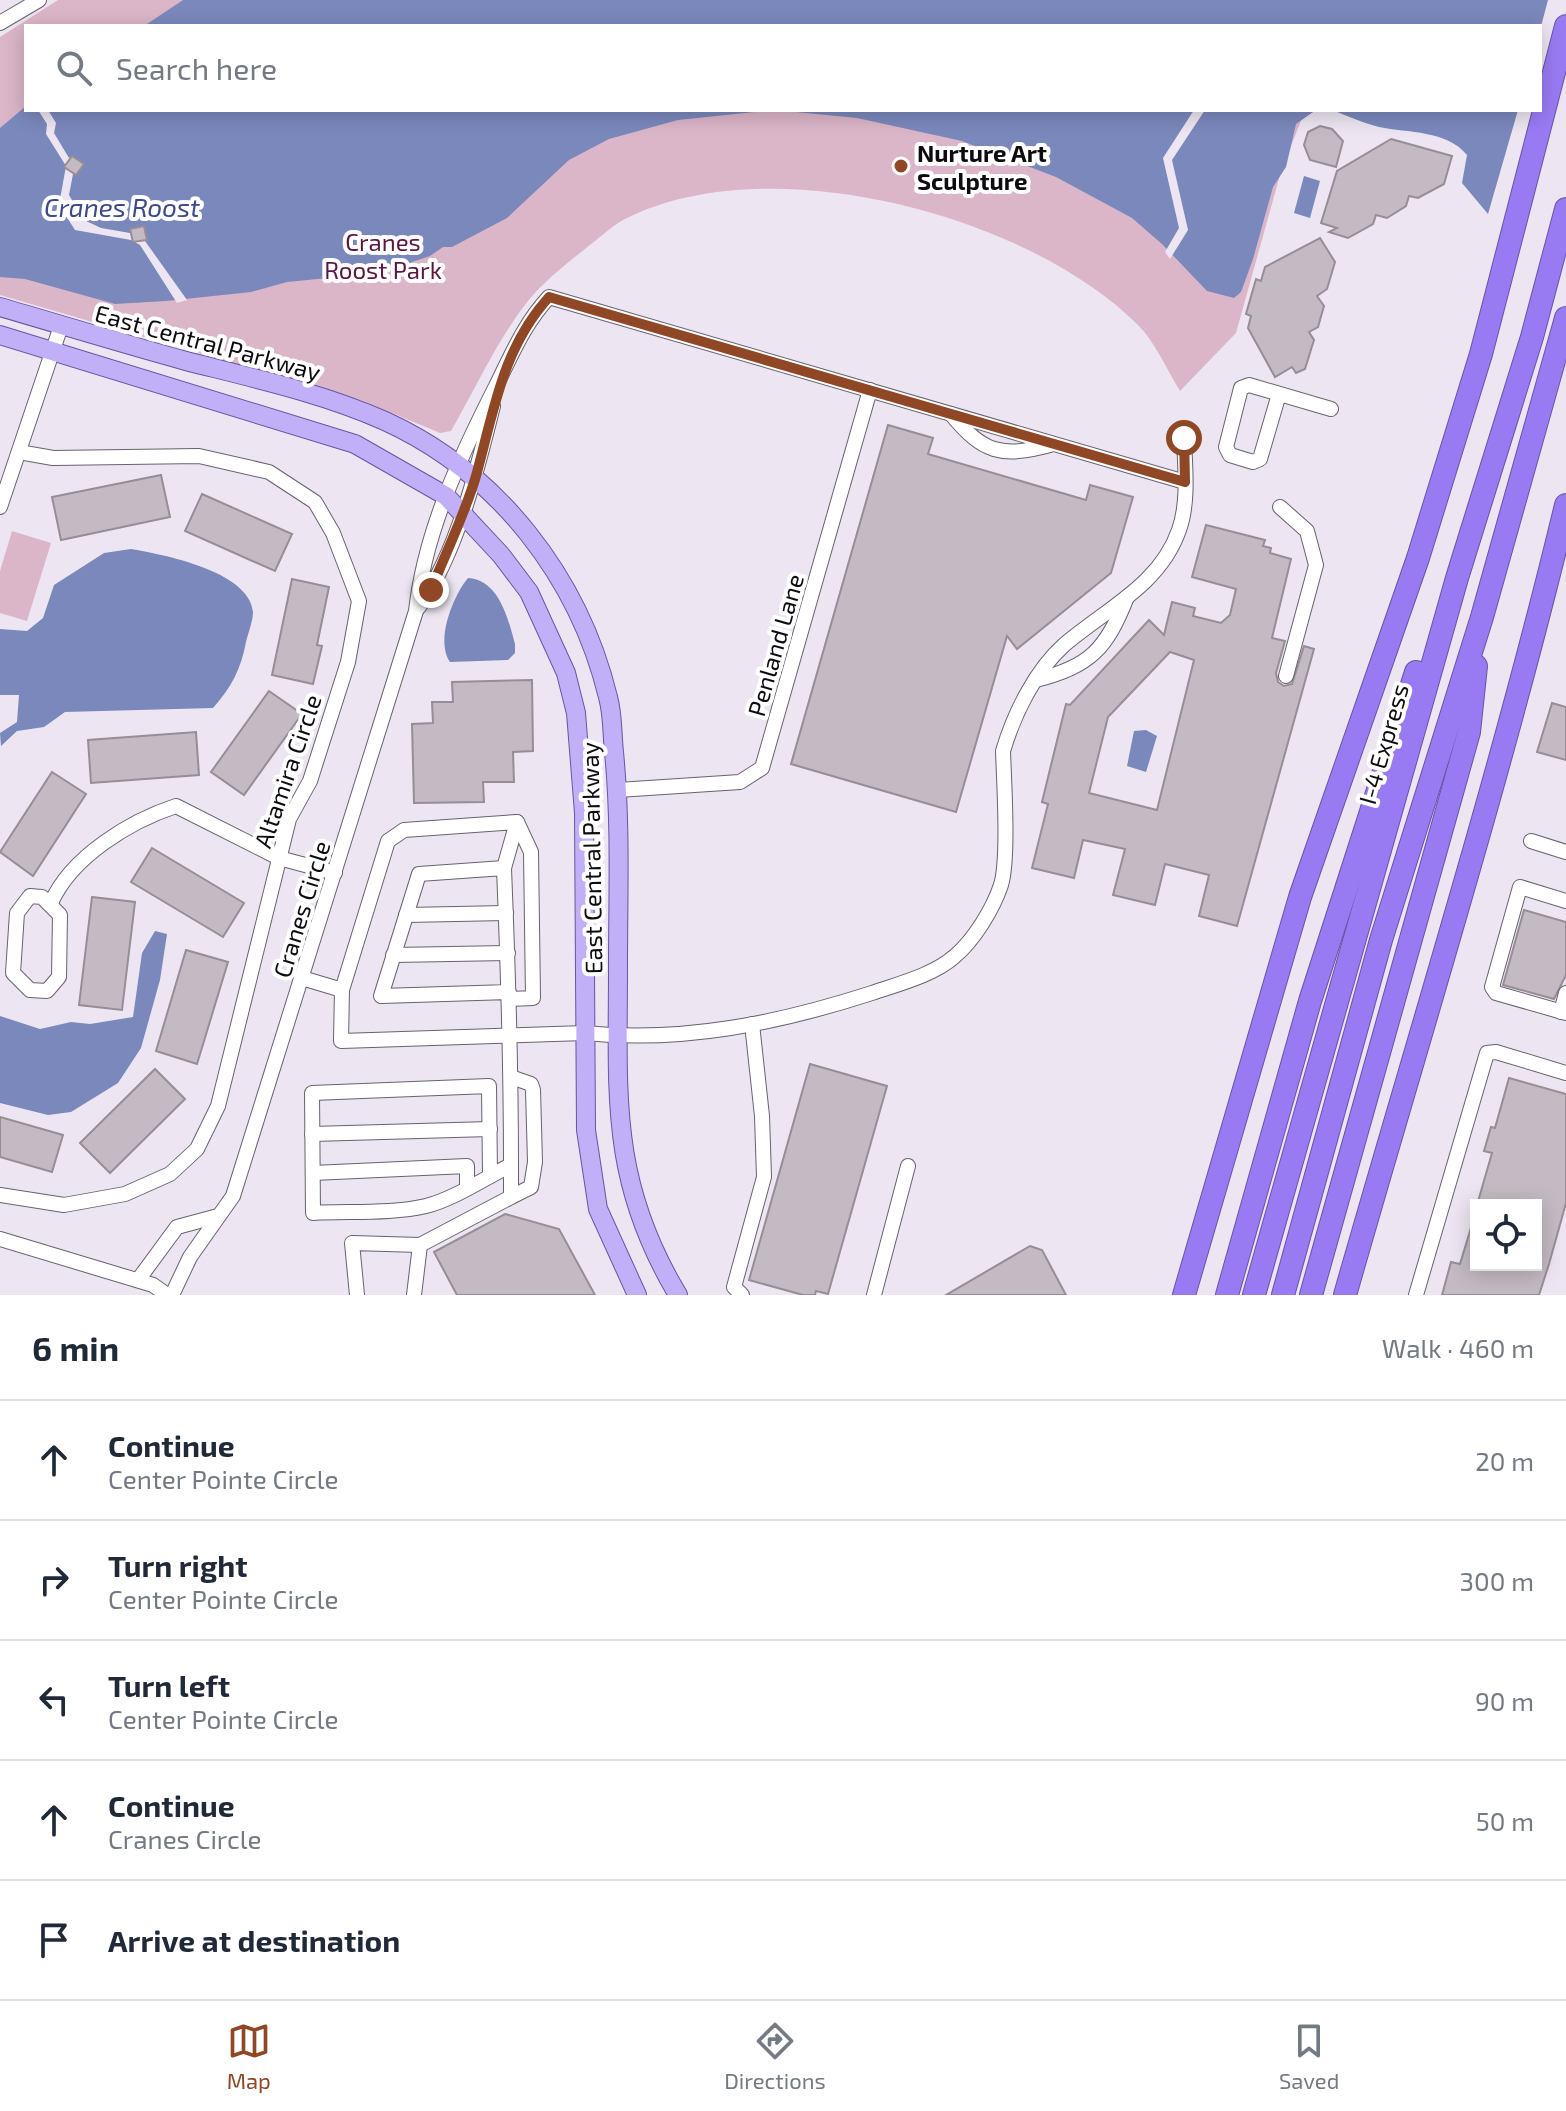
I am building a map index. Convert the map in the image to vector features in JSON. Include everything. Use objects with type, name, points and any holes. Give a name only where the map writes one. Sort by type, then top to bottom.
[{"type":"highway","points":[[1184,1295],[1300,897],[1427,529],[1481,354],[1566,26]]},
{"type":"highway","points":[[1528,181],[1566,58]]},
{"type":"highway","name":"I-4 Express","points":[[1254,1295],[1457,578],[1528,351],[1566,209]]},
{"type":"highway","points":[[1283,1295],[1381,940],[1482,617],[1566,318]]},
{"type":"highway","points":[[1345,1295],[1438,977],[1540,611],[1566,505]]},
{"type":"highway","points":[[1227,1295],[1348,877],[1432,622],[1457,578]]},
{"type":"highway","points":[[1311,1295],[1469,732],[1482,617]]},
{"type":"main road","name":"East Central Parkway","points":[[0,307],[319,396],[388,422],[457,464],[475,479],[520,521],[557,572],[582,616],[609,700],[618,790],[617,1115],[630,1190],[656,1258],[678,1295]]},
{"type":"main road","name":"East Central Parkway","points":[[0,335],[355,444],[446,496],[529,592],[566,673],[576,713],[584,813],[586,1130],[598,1209],[637,1295]]},
{"type":"street","points":[[0,23],[39,0]]},
{"type":"street","points":[[500,379],[513,347],[549,297],[1185,482]]},
{"type":"street","points":[[0,507],[61,326]]},
{"type":"street","name":"Cranes Circle","points":[[169,1295],[190,1257],[233,1196],[416,611],[420,580],[446,496],[457,464],[500,379]]},
{"type":"street","name":"Cranes Circle","points":[[416,611],[431,590],[475,479],[500,379]]},
{"type":"street","points":[[1279,394],[1260,459],[1253,462],[1230,455],[1226,447],[1241,388],[1249,385],[1331,409]]},
{"type":"street","name":"Penland Lane","points":[[618,790],[740,782],[762,768],[870,390]]},
{"type":"street","points":[[950,414],[973,441],[1000,451],[1024,451],[1054,444]]},
{"type":"street","points":[[517,822],[404,830],[388,841],[342,990],[341,1041],[720,1032],[820,1009],[906,982],[955,957],[986,917],[1002,883],[1003,751],[1036,680],[1062,647],[1153,576],[1180,529],[1185,482],[1184,438]]},
{"type":"street","name":"Altamira Circle","points":[[0,1195],[64,1205],[125,1194],[170,1174],[197,1149],[218,1106],[289,819],[310,781],[348,662],[359,601],[333,533],[315,502],[269,472],[199,456],[84,458],[19,452]]},
{"type":"street","points":[[1280,507],[1307,531],[1316,565],[1286,676]]},
{"type":"street","points":[[1036,680],[1068,672],[1087,660],[1113,632],[1127,597]]},
{"type":"street","points":[[51,903],[79,866],[115,835],[149,815],[176,806],[279,858],[335,873]]},
{"type":"street","points":[[504,868],[419,874],[381,996],[533,998],[531,852],[517,822]]},
{"type":"street","points":[[511,1197],[511,1035],[504,868],[517,822]]},
{"type":"street","points":[[1531,841],[1566,852]]},
{"type":"street","points":[[1566,901],[1520,887],[1492,987],[1496,993],[1563,1012],[1566,993]]},
{"type":"street","points":[[30,896],[42,897],[51,903],[60,915],[61,924],[59,977],[47,991],[30,990],[13,973],[17,913],[30,896]]},
{"type":"street","points":[[406,915],[506,913]]},
{"type":"street","points":[[393,955],[508,953]]},
{"type":"street","points":[[302,978],[342,990]]},
{"type":"street","points":[[742,1295],[734,1287],[764,1177],[762,1116],[752,1024]]},
{"type":"street","points":[[1416,1295],[1487,1053],[1496,1052],[1566,1073]]},
{"type":"street","points":[[357,1295],[352,1243],[420,1245],[531,1187],[535,1162],[533,1090],[531,1084],[511,1077]]},
{"type":"street","points":[[490,1175],[489,1086],[312,1093],[313,1213],[427,1206],[511,1165]]},
{"type":"street","points":[[312,1134],[490,1129]]},
{"type":"street","points":[[313,1173],[467,1166],[467,1187]]},
{"type":"street","points":[[874,1295],[875,1281],[908,1166]]},
{"type":"street","points":[[146,1283],[177,1227],[218,1216]]},
{"type":"street","points":[[0,1239],[146,1283],[169,1295]]},
{"type":"street","points":[[414,1295],[420,1245]]},
{"type":"green space","name":"Cranes Roost Park","points":[[58,0],[1365,0],[1352,24],[24,24],[24,112],[1304,112],[1280,175],[1236,333],[1180,391],[1138,325],[1090,286],[1031,251],[965,223],[894,203],[821,191],[750,189],[684,198],[625,219],[608,231],[558,271],[528,301],[497,348],[451,431],[440,433],[363,401],[0,295],[0,37]]},
{"type":"green space","points":[[12,531],[51,543],[27,621],[0,613],[0,571]]},
{"type":"water","points":[[183,0],[1548,0],[1542,24],[147,24]]},
{"type":"water","name":"Cranes Roost","points":[[24,108],[24,112],[754,112],[678,120],[609,139],[569,160],[507,218],[452,247],[443,247],[430,256],[379,273],[287,282],[251,292],[115,304],[25,279],[0,277],[0,128]]},
{"type":"water","points":[[796,112],[1313,112],[1296,124],[1286,167],[1273,187],[1253,259],[1241,292],[1234,298],[1207,291],[1132,218],[1056,177],[962,141],[857,118]]},
{"type":"water","points":[[1337,112],[1517,112],[1488,214],[1462,183],[1467,155],[1459,147],[1438,137],[1361,121]]},
{"type":"water","points":[[1304,176],[1320,181],[1310,218],[1294,213]]},
{"type":"water","points":[[131,549],[202,567],[221,575],[248,598],[253,612],[244,652],[225,693],[213,708],[65,712],[44,727],[17,731],[1,746],[0,733],[17,722],[19,695],[0,695],[0,629],[27,631],[43,618],[54,585],[104,553]]},
{"type":"water","points":[[468,578],[479,580],[487,586],[500,602],[515,644],[515,653],[508,660],[450,662],[444,643],[445,631],[452,607]]},
{"type":"water","points":[[1146,730],[1157,736],[1146,772],[1127,766],[1134,731]]},
{"type":"water","points":[[155,931],[167,934],[160,980],[141,1048],[118,1083],[71,1112],[48,1115],[0,1103],[0,1016],[40,1029],[71,1022],[90,1024],[133,1017],[142,953]]},
{"type":"pier","points":[[39,112],[49,112],[56,123],[54,133],[69,158],[72,156],[84,164],[76,175],[73,174],[69,195],[84,220],[101,228],[130,233],[130,229],[144,226],[145,241],[187,300],[177,303],[140,245],[131,240],[75,230],[59,205],[66,166],[46,134],[47,124]]},
{"type":"pier","points":[[1193,112],[1204,112],[1172,160],[1188,230],[1170,259],[1165,252],[1179,228],[1163,158]]},
{"type":"building","points":[[1320,126],[1332,129],[1343,141],[1336,167],[1310,160],[1304,145],[1308,132]]},
{"type":"building","points":[[1391,139],[1452,156],[1444,184],[1418,198],[1409,196],[1406,206],[1387,218],[1376,215],[1373,224],[1348,238],[1329,232],[1337,228],[1321,223],[1337,171]]},
{"type":"building","points":[[72,156],[84,164],[76,175],[64,167]]},
{"type":"building","points":[[144,226],[147,240],[133,242],[130,229]]},
{"type":"building","points":[[1320,238],[1335,262],[1327,289],[1317,296],[1324,306],[1318,327],[1309,332],[1314,340],[1305,369],[1296,373],[1292,367],[1275,377],[1248,328],[1251,316],[1246,314],[1256,279],[1261,281],[1265,267]]},
{"type":"building","points":[[888,425],[933,438],[928,454],[1086,500],[1090,485],[1133,497],[1111,573],[1017,649],[1007,636],[956,812],[791,764]]},
{"type":"building","points":[[161,475],[170,517],[61,540],[52,497]]},
{"type":"building","points":[[202,494],[292,534],[275,571],[185,531]]},
{"type":"building","points":[[1206,525],[1265,540],[1263,546],[1271,548],[1270,553],[1291,559],[1272,638],[1285,641],[1276,673],[1278,682],[1284,686],[1292,684],[1304,646],[1314,649],[1237,926],[1199,916],[1209,875],[1165,864],[1155,905],[1113,895],[1125,849],[1083,840],[1074,878],[1032,868],[1048,804],[1042,802],[1066,704],[1070,705],[1149,620],[1164,635],[1172,602],[1195,608],[1193,616],[1221,623],[1230,615],[1236,589],[1192,577]],"holes":[[[1170,652],[1194,660],[1157,810],[1089,793],[1108,717]]]},
{"type":"building","points":[[292,579],[329,587],[317,645],[322,646],[313,684],[272,675]]},
{"type":"building","points":[[532,680],[533,751],[513,752],[514,782],[483,782],[484,802],[414,803],[412,724],[433,723],[432,702],[453,702],[452,682]]},
{"type":"building","points":[[269,691],[302,714],[244,795],[211,772]]},
{"type":"building","points":[[1552,703],[1566,707],[1566,760],[1537,752]]},
{"type":"building","points":[[196,732],[199,775],[91,783],[88,740]]},
{"type":"building","points":[[52,772],[86,794],[33,876],[0,852]]},
{"type":"building","points":[[152,848],[244,903],[223,937],[131,882]]},
{"type":"building","points":[[92,897],[135,902],[122,1010],[79,1005]]},
{"type":"building","points":[[1524,910],[1566,922],[1566,975],[1554,999],[1503,985]]},
{"type":"building","points":[[186,950],[228,962],[197,1064],[156,1051]]},
{"type":"building","points":[[810,1064],[887,1086],[828,1294],[816,1291],[815,1295],[803,1295],[749,1280]]},
{"type":"building","points":[[155,1069],[185,1099],[110,1173],[80,1143]]},
{"type":"building","points":[[1509,1078],[1566,1094],[1566,1203],[1549,1264],[1539,1295],[1442,1295],[1451,1262],[1460,1264],[1470,1231],[1470,1271],[1542,1271],[1542,1199],[1479,1199],[1492,1153],[1484,1151],[1491,1127],[1495,1128]]},
{"type":"building","points":[[0,1117],[63,1135],[52,1172],[0,1157]]},
{"type":"building","points":[[505,1214],[559,1229],[595,1295],[457,1295],[434,1252]]},
{"type":"building","points":[[1030,1246],[1042,1250],[1066,1295],[946,1295]]},
{"type":"place","name":"Nurture Art Sculpture","points":[[901,166]]},
{"type":"route","points":[[431,590],[475,479],[500,379],[513,347],[549,297],[1185,482],[1184,438]]}]
